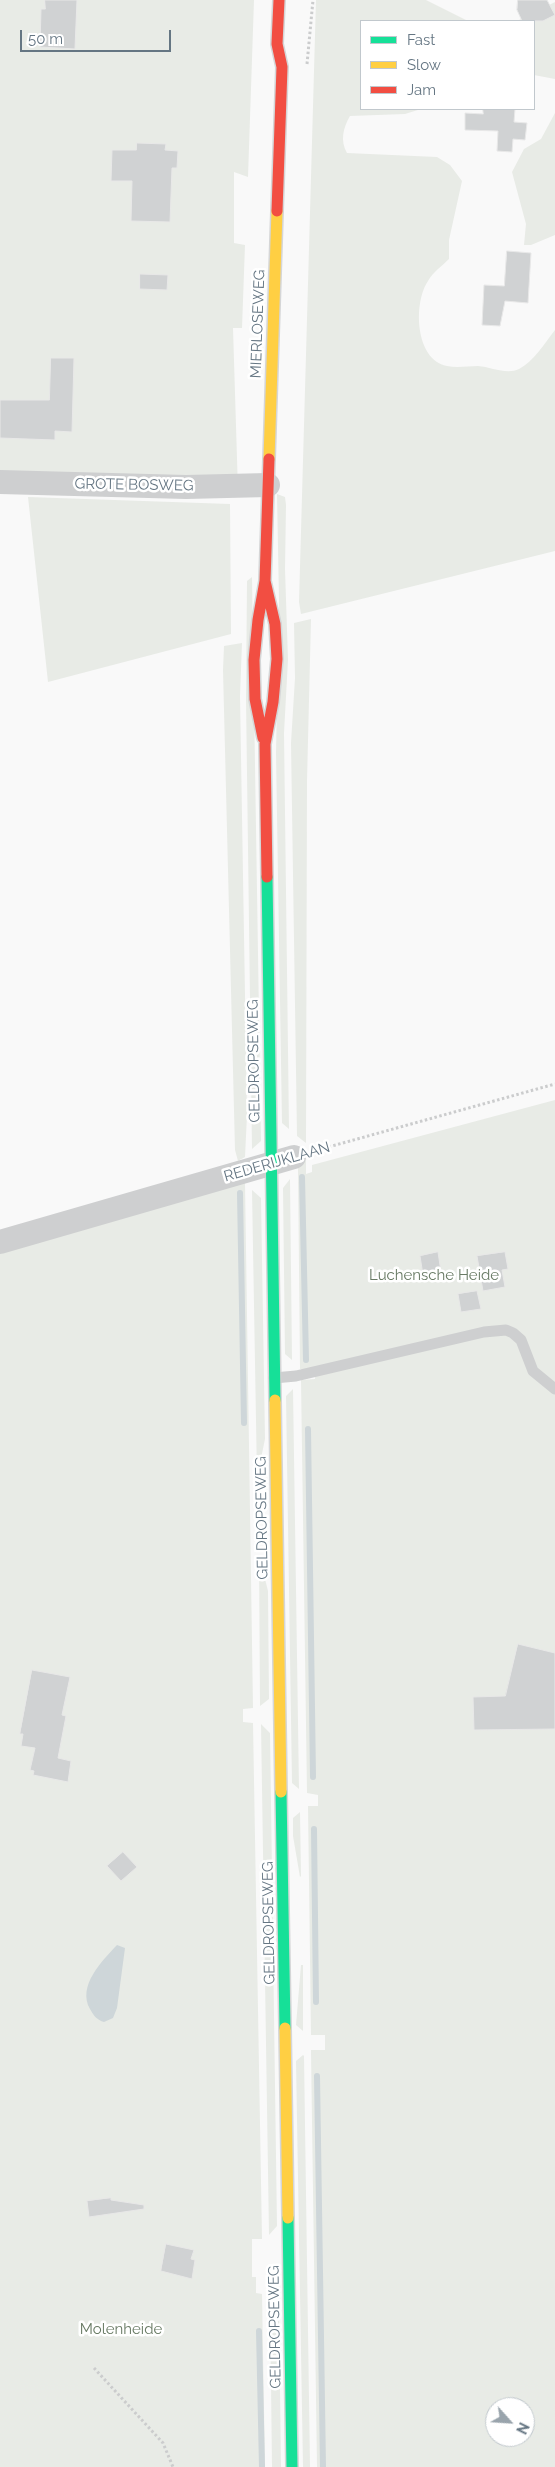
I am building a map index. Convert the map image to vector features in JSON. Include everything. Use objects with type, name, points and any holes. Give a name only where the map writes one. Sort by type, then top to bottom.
[{"type":"main road","name":"MIERLOSEWEG","points":[[256,632],[258,610],[265,581],[282,67],[277,44],[279,0]]},
{"type":"main road","name":"MIERLOSEWEG","points":[[282,67],[289,49]]},
{"type":"main road","name":"MIERLOSEWEG","points":[[265,581],[276,628]]},
{"type":"main road","name":"GELDROPSEWEG","points":[[265,744],[272,714],[275,684],[276,628]]},
{"type":"main road","name":"GELDROPSEWEG","points":[[256,632],[254,698],[265,744],[292,2467]]},
{"type":"street","name":"GROTE BOSWEG","points":[[0,482],[186,486],[268,485]]},
{"type":"street","name":"REDERIJKLAAN","points":[[0,1242],[294,1157]]},
{"type":"lane","points":[[274,1378],[296,1376],[484,1332],[506,1330],[520,1340],[533,1371],[555,1389]]},
{"type":"path","name":"REDERIJKLAAN","points":[[294,1157],[555,1084]]},
{"type":"path","points":[[94,2368],[164,2443],[172,2467]]},
{"type":"green space","points":[[0,0],[254,0],[248,177],[234,172],[234,243],[245,245],[242,328],[233,328],[238,491],[0,487]]},
{"type":"green space","points":[[316,0],[426,0],[466,20],[360,20],[360,110],[418,110],[405,114],[350,116],[344,130],[344,144],[347,153],[437,157],[450,165],[462,181],[449,240],[449,259],[430,278],[423,291],[420,303],[420,330],[423,342],[428,353],[436,362],[451,367],[478,366],[514,371],[524,366],[534,357],[555,330],[555,551],[301,614],[299,602]]},
{"type":"green space","points":[[555,2],[555,79],[535,75],[535,20],[519,20]]},
{"type":"green space","points":[[555,113],[555,235],[531,245],[524,245],[526,224],[512,172],[524,149],[541,139]]},
{"type":"green space","points":[[277,494],[285,497],[286,505],[285,569],[288,660],[284,733],[289,1129],[282,1123],[276,753],[279,600]]},
{"type":"green space","points":[[28,497],[230,504],[231,634],[48,682]]},
{"type":"green space","points":[[252,577],[261,1141],[252,1149],[246,698],[247,581]]},
{"type":"green space","points":[[311,619],[307,781],[306,1143],[297,1136],[291,743],[295,678],[294,623]]},
{"type":"green space","points":[[242,643],[240,696],[247,1115],[245,1157],[238,1161],[235,1150],[223,670],[224,646]]},
{"type":"green space","name":"Luchensche Heide","points":[[555,1100],[555,2467],[317,2467],[311,2050],[325,2050],[325,2035],[311,2035],[308,1806],[318,1806],[318,1795],[307,1793],[301,1380],[315,1379],[315,1370],[300,1369],[298,1168],[306,1160],[306,1174],[312,1172],[312,1165]]},
{"type":"green space","points":[[290,1179],[292,1360],[285,1354],[283,1188]]},
{"type":"green space","name":"Molenheide","points":[[245,1183],[253,1708],[243,1709],[243,1722],[253,1723],[262,2239],[252,2239],[252,2277],[256,2277],[256,2293],[262,2294],[265,2467],[0,2467],[0,1247]]},
{"type":"green space","points":[[252,1190],[261,1198],[265,1439],[257,1478]]},
{"type":"green space","points":[[293,1389],[299,1789],[292,1783],[286,1396]]},
{"type":"green space","points":[[259,1555],[268,1591],[269,1699],[260,1706]]},
{"type":"green space","points":[[261,1724],[270,1733],[277,2226],[269,2235]]},
{"type":"green space","points":[[300,1812],[300,1877],[293,1836],[293,1818]]},
{"type":"green space","points":[[301,1965],[303,1965],[303,2031],[296,2025]]},
{"type":"green space","points":[[303,2055],[310,2467],[303,2467],[296,2061]]},
{"type":"green space","points":[[270,2300],[279,2308],[281,2467],[272,2467]]},
{"type":"shaded area","points":[[117,1945],[125,1948],[117,2008],[113,2018],[104,2022],[99,2020],[90,2009],[87,1992],[89,1983],[98,1966]]},
{"type":"building","points":[[45,0],[77,0],[75,49],[40,47],[41,9],[45,9]]},
{"type":"building","points":[[518,0],[547,0],[555,15],[543,21],[522,20],[517,10]]},
{"type":"building","points":[[483,110],[515,110],[514,122],[527,123],[525,140],[513,139],[512,152],[497,151],[498,131],[465,130],[465,113],[483,114]]},
{"type":"building","points":[[137,143],[166,144],[165,150],[178,151],[177,168],[172,168],[170,222],[131,221],[132,181],[111,181],[112,150],[136,150]]},
{"type":"building","points":[[507,251],[531,253],[528,303],[505,301],[500,326],[482,325],[484,285],[504,286]]},
{"type":"building","points":[[140,274],[168,275],[167,290],[140,289]]},
{"type":"building","points":[[51,358],[74,358],[72,432],[55,431],[55,440],[0,438],[0,400],[49,400]]},
{"type":"building","points":[[438,1252],[441,1272],[423,1275],[420,1256]]},
{"type":"building","points":[[505,1252],[508,1269],[502,1270],[505,1287],[483,1291],[477,1256]]},
{"type":"building","points":[[477,1291],[481,1309],[461,1312],[458,1294]]},
{"type":"building","points":[[518,1644],[555,1653],[555,1729],[474,1730],[473,1697],[505,1696]]},
{"type":"building","points":[[32,1670],[70,1677],[62,1715],[66,1716],[58,1758],[71,1761],[68,1782],[33,1775],[34,1771],[30,1770],[35,1748],[21,1746],[23,1734],[20,1734]]},
{"type":"building","points":[[123,1852],[137,1867],[121,1881],[107,1866]]},
{"type":"building","points":[[111,2198],[111,2200],[144,2205],[144,2209],[89,2217],[87,2201]]},
{"type":"building","points":[[166,2244],[194,2250],[191,2259],[195,2260],[192,2279],[161,2271]]},
{"type":"waterway","points":[[302,1177],[306,1360]]},
{"type":"waterway","points":[[240,1193],[244,1423]]},
{"type":"waterway","points":[[308,1429],[313,1777]]},
{"type":"waterway","points":[[314,1829],[316,2002]]},
{"type":"waterway","points":[[317,2076],[323,2467]]},
{"type":"waterway","points":[[259,2331],[262,2467]]},
{"type":"traffic: fast","points":[[267,877],[275,1400]]},
{"type":"traffic: fast","points":[[281,1792],[285,2028]]},
{"type":"traffic: fast","points":[[288,2218],[292,2467]]},
{"type":"traffic: slow","points":[[269,459],[277,211]]},
{"type":"traffic: slow","points":[[275,1400],[281,1792]]},
{"type":"traffic: slow","points":[[285,2028],[288,2218]]},
{"type":"traffic: jam","points":[[277,211],[282,67],[277,44],[279,0]]},
{"type":"traffic: jam","points":[[263,738],[255,699],[254,660],[258,620],[265,581],[269,459]]},
{"type":"traffic: jam","points":[[265,581],[275,624],[277,659],[273,702],[265,744],[267,877]]}]
